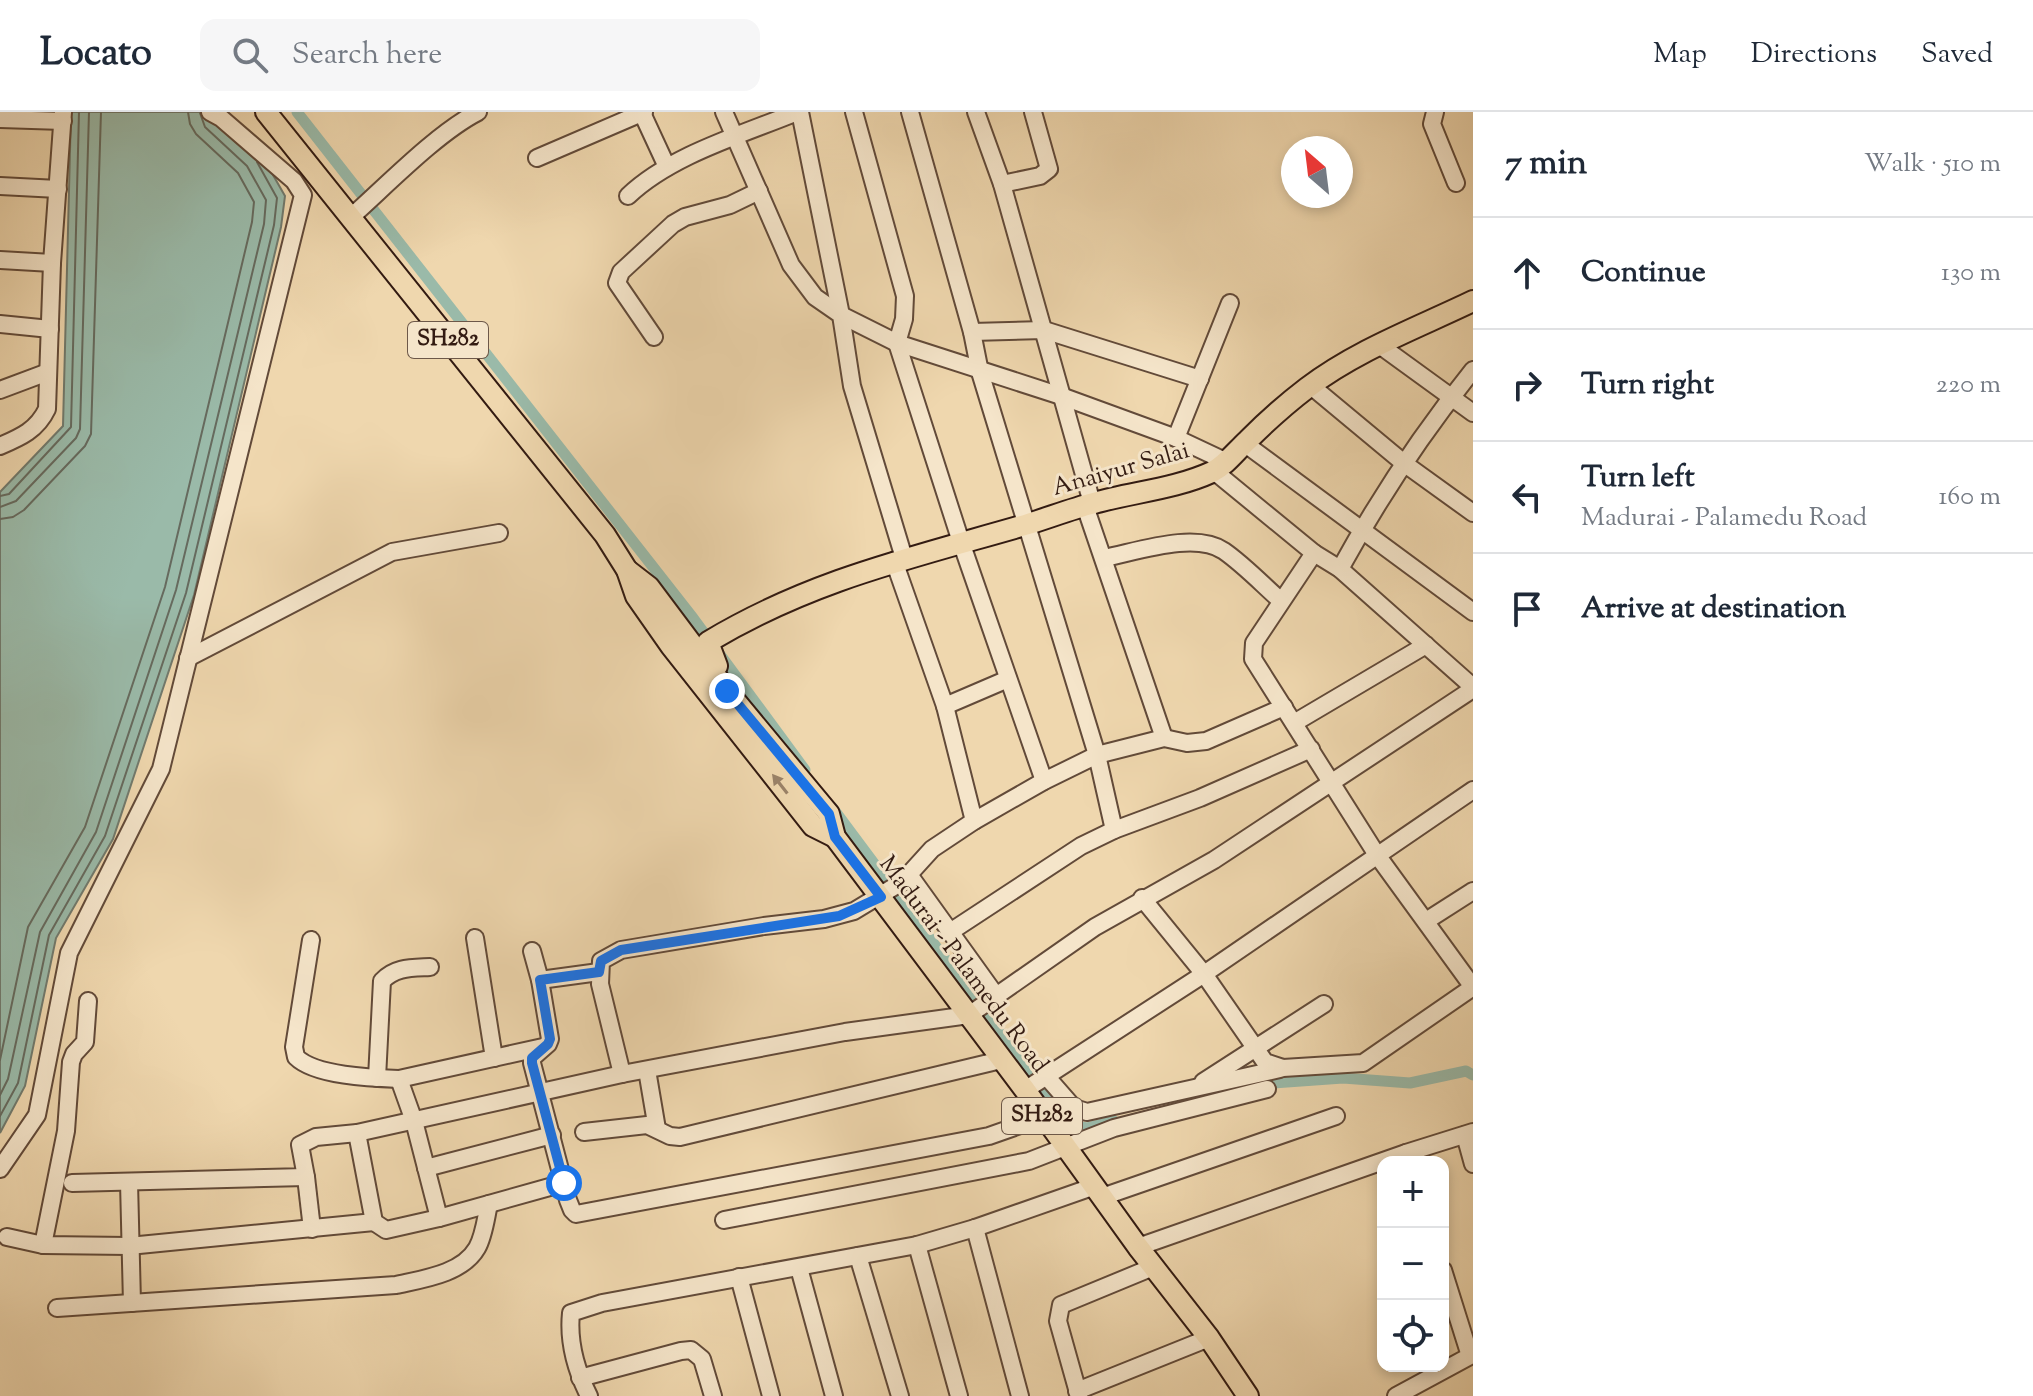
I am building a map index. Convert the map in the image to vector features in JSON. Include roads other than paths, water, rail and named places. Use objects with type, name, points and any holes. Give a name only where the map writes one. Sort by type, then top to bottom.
[{"type":"main road","name":"SH282","points":[[266,112],[605,535],[627,570],[649,587],[665,608],[701,641]]},
{"type":"main road","name":"Anaiyur Salai","points":[[627,570],[636,596],[671,646],[701,641],[809,590],[899,560],[1088,505],[1182,482],[1220,466],[1310,385],[1378,344],[1468,309]]},
{"type":"main road","name":"Madurai - Palamedu Road","points":[[701,641],[749,731],[829,814],[835,837],[895,887],[969,1014],[1138,1247],[1209,1338],[1248,1396]]},
{"type":"main road","name":"Madurai - Palamedu Road","points":[[701,641],[749,731]]},
{"type":"street","points":[[0,1169],[37,1115],[69,953],[161,769],[303,195],[294,181],[210,112]]},
{"type":"street","points":[[351,217],[465,119],[478,112]]},
{"type":"street","points":[[537,158],[643,112],[667,167]]},
{"type":"street","points":[[312,1229],[300,1151],[303,1141],[357,1133],[622,1074],[845,1032],[969,1014],[1095,927],[1214,860],[1473,688],[1340,569],[1314,553],[1220,466],[1176,438],[1061,396],[897,343],[841,315],[815,297],[798,275],[724,112]]},
{"type":"street","points":[[628,196],[644,180],[667,167],[798,112],[841,315],[852,386],[899,560],[945,706],[974,821]]},
{"type":"street","points":[[854,112],[905,296],[904,319],[897,343],[961,542],[1044,781]]},
{"type":"street","points":[[910,112],[972,332],[980,372],[1097,755],[1114,830]]},
{"type":"street","points":[[976,112],[1002,184],[1044,330],[1088,505],[1164,738]]},
{"type":"street","points":[[1002,184],[1040,176],[1049,169],[1033,112]]},
{"type":"street","points":[[1435,112],[1432,124],[1456,183]]},
{"type":"street","points":[[0,119],[63,116],[52,263],[47,409],[41,422],[19,439],[0,446]]},
{"type":"street","points":[[0,186],[58,189]]},
{"type":"street","points":[[654,337],[617,283],[621,272],[662,232],[685,217],[730,205],[759,191]]},
{"type":"street","points":[[0,260],[52,263]]},
{"type":"street","points":[[1176,438],[1230,303]]},
{"type":"street","points":[[0,324],[50,329]]},
{"type":"street","points":[[972,332],[1044,330],[1200,379]]},
{"type":"street","points":[[1378,344],[1473,413]]},
{"type":"street","points":[[1340,569],[1361,530],[1405,464],[1473,370]]},
{"type":"street","points":[[0,390],[48,372]]},
{"type":"street","points":[[1310,385],[1405,464],[1473,513]]},
{"type":"street","points":[[1244,443],[1473,612]]},
{"type":"street","points":[[188,658],[392,552],[499,533]]},
{"type":"street","points":[[1104,558],[1187,542],[1203,542],[1222,550],[1280,600]]},
{"type":"street","points":[[1046,1077],[1079,1111],[1105,1109],[1283,1068],[1363,1063],[1473,987],[1377,855],[1259,670],[1252,652],[1254,643],[1280,600],[1314,553]]},
{"type":"street","points":[[1294,723],[1426,645]]},
{"type":"street","points":[[945,706],[1008,679]]},
{"type":"street","points":[[622,1074],[599,972],[601,961],[621,950],[839,916],[895,887],[932,849],[974,821],[1097,755],[1164,738],[1187,743],[1206,741],[1284,707]]},
{"type":"street","points":[[950,932],[1058,859],[1114,830],[1200,798],[1311,749]]},
{"type":"street","points":[[1025,1090],[1204,974],[1473,790]]},
{"type":"street","points":[[895,887],[950,932],[996,997]]},
{"type":"street","points":[[1426,921],[1473,891]]},
{"type":"street","points":[[1142,898],[1204,974],[1265,1062],[1283,1068]]},
{"type":"street","points":[[475,938],[494,1058]]},
{"type":"street","points":[[311,940],[294,1047],[296,1057],[311,1068],[399,1079],[545,1047]]},
{"type":"street","points":[[532,951],[550,1039],[532,1058],[572,1210],[582,1215],[778,1174],[989,1136],[1043,1117]]},
{"type":"street","points":[[377,1078],[382,981],[402,968],[430,967]]},
{"type":"street","points":[[540,980],[599,972]]},
{"type":"street","points":[[43,1245],[66,1131],[71,1062],[85,1042],[88,1001]]},
{"type":"street","points":[[1192,1089],[1324,1004]]},
{"type":"street","points":[[584,1132],[637,1125],[657,1129],[670,1136],[688,1136],[1001,1060]]},
{"type":"street","points":[[647,1070],[657,1129]]},
{"type":"street","points":[[399,1079],[414,1121],[439,1218]]},
{"type":"street","points":[[724,1220],[1029,1161],[1114,1128],[1267,1089]]},
{"type":"street","points":[[589,1396],[580,1378],[569,1334],[571,1313],[602,1303],[917,1245],[1336,1116]]},
{"type":"street","points":[[357,1133],[374,1222]]},
{"type":"street","points":[[1410,1156],[1469,1134],[1473,1164]]},
{"type":"street","points":[[426,1168],[552,1135]]},
{"type":"street","points":[[1138,1247],[1377,1167]]},
{"type":"street","points":[[72,1183],[306,1177]]},
{"type":"street","points":[[129,1182],[132,1303]]},
{"type":"street","points":[[7,1237],[43,1245],[129,1246],[374,1222],[386,1230],[564,1183]]},
{"type":"street","points":[[57,1308],[396,1285],[425,1279],[464,1263],[478,1247],[489,1204]]},
{"type":"street","points":[[975,1228],[1020,1396]]},
{"type":"street","points":[[917,1245],[959,1396]]},
{"type":"street","points":[[858,1256],[900,1396]]},
{"type":"street","points":[[1153,1267],[1061,1305],[1058,1321],[1078,1393],[1209,1338]]},
{"type":"street","points":[[799,1268],[834,1396]]},
{"type":"street","points":[[739,1277],[770,1396]]},
{"type":"street","points":[[1396,1396],[1472,1358],[1449,1288]]},
{"type":"street","points":[[580,1378],[691,1350],[702,1359],[713,1396]]},
{"type":"water","points":[[71,112],[215,112],[261,154],[285,196],[281,227],[194,595],[113,839],[56,938],[25,1086],[0,1133],[0,492],[63,426]]},
{"type":"waterway","points":[[297,112],[693,618],[805,770]]},
{"type":"waterway","points":[[832,807],[1069,1125],[1087,1128],[1114,1121]]},
{"type":"waterway","points":[[1258,1084],[1343,1078],[1410,1083],[1466,1071],[1473,1075]]}]
